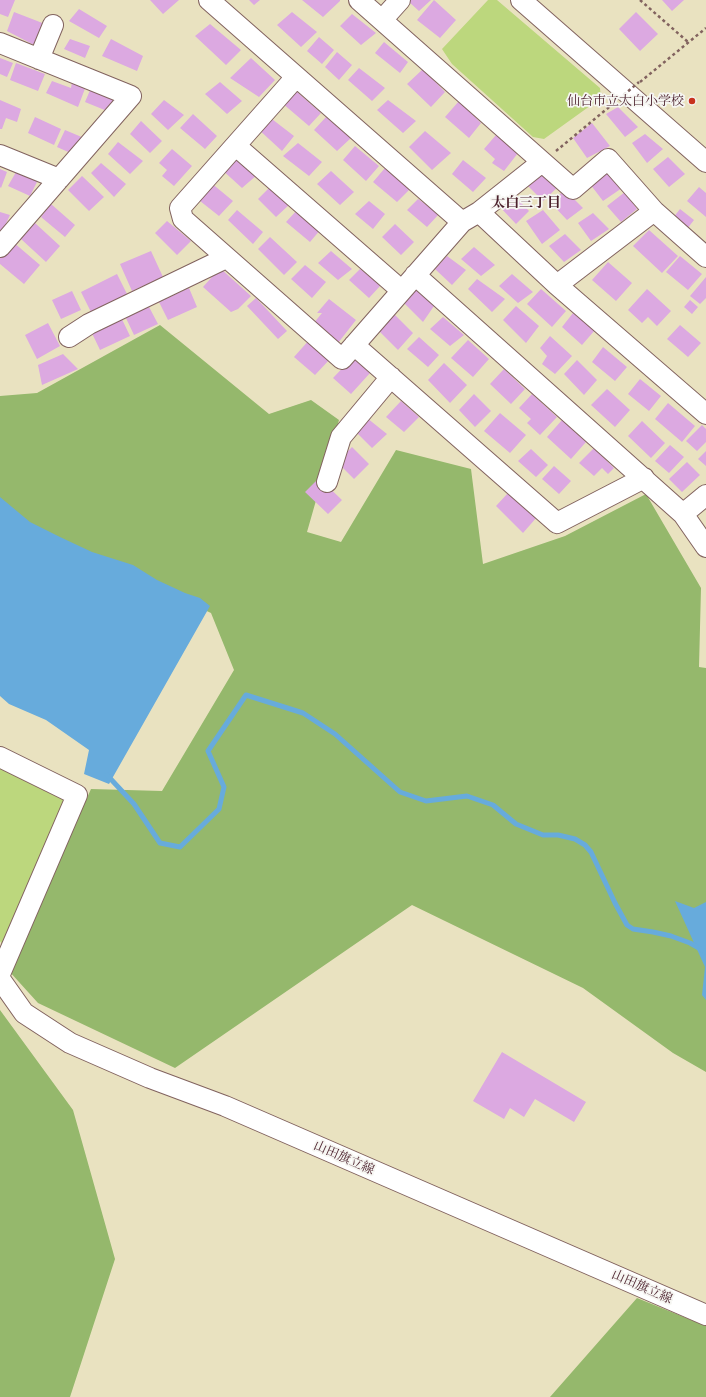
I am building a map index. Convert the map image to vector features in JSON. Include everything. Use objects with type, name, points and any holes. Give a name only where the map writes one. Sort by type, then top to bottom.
[{"type":"street","points":[[359,0],[572,189],[608,159],[654,211],[706,258]]},
{"type":"street","points":[[382,20],[400,0]]},
{"type":"street","points":[[520,0],[706,162]]},
{"type":"street","points":[[216,2],[296,77],[462,222]]},
{"type":"street","points":[[39,59],[53,25]]},
{"type":"street","points":[[0,43],[131,96],[0,247]]},
{"type":"street","points":[[296,77],[180,208],[183,219],[342,359],[462,222],[479,212],[542,162]]},
{"type":"street","points":[[236,146],[401,290]]},
{"type":"street","points":[[0,155],[59,179]]},
{"type":"street","points":[[558,285],[654,211]]},
{"type":"street","points":[[479,212],[558,285],[706,414]]},
{"type":"street","points":[[69,337],[89,324],[226,258]]},
{"type":"street","points":[[415,275],[683,514],[706,547]]},
{"type":"street","points":[[354,345],[557,523],[644,478]]},
{"type":"street","points":[[327,482],[341,437],[391,377]]},
{"type":"street","points":[[683,514],[706,496]]},
{"type":"street","points":[[0,757],[77,795],[0,974]]},
{"type":"street","name":"山田旗立線","points":[[0,979],[24,1014],[70,1043],[150,1078],[225,1106],[706,1315]]},
{"type":"path","points":[[640,0],[688,42]]},
{"type":"path","points":[[542,162],[706,28]]},
{"type":"green space","points":[[488,0],[497,0],[600,88],[601,98],[544,139],[533,137],[452,64],[442,49]]},
{"type":"green space","points":[[160,325],[269,414],[311,400],[339,420],[307,532],[341,542],[396,450],[471,469],[483,564],[565,536],[646,494],[701,588],[699,667],[706,668],[706,1072],[673,1053],[583,988],[412,905],[175,1068],[38,1003],[9,971],[91,789],[162,791],[234,670],[211,613],[0,514],[0,396],[37,393]]},
{"type":"green space","points":[[0,759],[74,795],[2,944],[0,941]]},
{"type":"green space","points":[[0,1010],[73,1110],[115,1259],[70,1397],[0,1397]]},
{"type":"green space","points":[[637,1298],[706,1326],[706,1397],[550,1397]]},
{"type":"water","points":[[0,497],[30,522],[92,552],[133,565],[157,580],[200,598],[210,606],[109,784],[84,774],[89,750],[46,720],[9,704],[0,696]]},
{"type":"water","points":[[675,901],[694,908],[706,902],[706,1000],[702,995],[705,967]]},
{"type":"building","points":[[0,0],[15,0],[8,17],[0,14]]},
{"type":"building","points":[[150,0],[179,0],[163,14]]},
{"type":"building","points":[[249,0],[260,0],[254,5]]},
{"type":"building","points":[[302,0],[340,0],[340,1],[323,17]]},
{"type":"building","points":[[411,0],[431,0],[419,11],[409,2]]},
{"type":"building","points":[[434,0],[456,20],[440,38],[417,20]]},
{"type":"building","points":[[662,0],[684,0],[672,11]]},
{"type":"building","points":[[79,9],[107,26],[99,38],[69,21]]},
{"type":"building","points":[[14,12],[45,24],[34,45],[7,31]]},
{"type":"building","points":[[292,12],[317,32],[301,47],[277,25]]},
{"type":"building","points":[[636,12],[658,34],[640,51],[619,29]]},
{"type":"building","points":[[352,14],[376,33],[361,45],[340,26]]},
{"type":"building","points":[[210,24],[241,50],[226,65],[195,36]]},
{"type":"building","points":[[319,37],[334,50],[322,64],[307,51]]},
{"type":"building","points":[[70,39],[90,46],[85,58],[64,49]]},
{"type":"building","points":[[111,39],[143,56],[137,71],[102,56]]},
{"type":"building","points":[[384,42],[408,62],[400,73],[375,53]]},
{"type":"building","points":[[337,52],[352,65],[339,80],[325,67]]},
{"type":"building","points":[[0,58],[13,63],[7,77],[0,74]]},
{"type":"building","points":[[251,58],[275,80],[259,97],[230,78]]},
{"type":"building","points":[[16,63],[45,74],[38,91],[10,80]]},
{"type":"building","points":[[359,68],[385,88],[372,101],[348,80]]},
{"type":"building","points":[[423,69],[445,92],[431,107],[407,84]]},
{"type":"building","points":[[52,81],[71,88],[72,82],[86,86],[78,107],[46,93]]},
{"type":"building","points":[[220,82],[242,101],[227,114],[205,94]]},
{"type":"building","points":[[91,88],[117,99],[112,113],[85,102]]},
{"type":"building","points":[[296,91],[321,113],[309,126],[282,103]]},
{"type":"building","points":[[0,100],[21,109],[17,122],[6,118],[2,129],[0,129]]},
{"type":"building","points":[[164,100],[184,115],[168,130],[151,114]]},
{"type":"building","points":[[388,100],[416,121],[403,133],[377,110]]},
{"type":"building","points":[[459,101],[481,123],[469,138],[445,117]]},
{"type":"building","points":[[618,107],[638,127],[625,137],[606,114]]},
{"type":"building","points":[[193,114],[217,136],[205,149],[180,128]]},
{"type":"building","points":[[268,116],[294,136],[282,151],[257,128]]},
{"type":"building","points":[[35,117],[61,129],[54,145],[28,133]]},
{"type":"building","points":[[326,117],[351,138],[337,151],[314,130]]},
{"type":"building","points":[[141,121],[162,141],[150,153],[130,134]]},
{"type":"building","points":[[592,123],[610,146],[587,158],[573,138]]},
{"type":"building","points":[[65,130],[84,138],[75,155],[57,147]]},
{"type":"building","points":[[425,131],[451,153],[432,170],[409,147]]},
{"type":"building","points":[[645,134],[663,149],[647,163],[632,143]]},
{"type":"building","points":[[496,135],[518,153],[504,171],[492,163],[495,159],[484,149]]},
{"type":"building","points":[[118,142],[143,161],[130,174],[108,154]]},
{"type":"building","points":[[298,143],[322,162],[309,176],[283,156]]},
{"type":"building","points":[[355,146],[379,166],[366,181],[343,160]]},
{"type":"building","points":[[172,149],[192,166],[174,186],[162,176],[167,170],[159,163]]},
{"type":"building","points":[[231,156],[257,175],[242,188],[220,168]]},
{"type":"building","points":[[668,157],[685,174],[669,187],[653,169]]},
{"type":"building","points":[[463,160],[486,178],[473,192],[452,174]]},
{"type":"building","points":[[101,163],[126,184],[114,197],[91,173]]},
{"type":"building","points":[[385,168],[411,188],[397,202],[373,182]]},
{"type":"building","points":[[0,169],[7,172],[1,188],[0,187]]},
{"type":"building","points":[[607,170],[622,188],[603,201],[590,184]]},
{"type":"building","points":[[331,171],[354,192],[340,205],[317,184]]},
{"type":"building","points":[[16,172],[38,180],[30,196],[8,186]]},
{"type":"building","points":[[541,172],[560,185],[543,201],[527,185]]},
{"type":"building","points":[[82,176],[104,197],[89,211],[68,190]]},
{"type":"building","points":[[210,182],[233,201],[219,216],[195,197]]},
{"type":"building","points":[[270,187],[290,204],[276,217],[258,199]]},
{"type":"building","points":[[699,187],[706,193],[706,217],[687,201]]},
{"type":"building","points":[[565,190],[583,208],[567,220],[550,202]]},
{"type":"building","points":[[625,192],[637,209],[621,222],[607,206]]},
{"type":"building","points":[[513,194],[529,211],[516,224],[499,206]]},
{"type":"building","points":[[418,199],[439,214],[427,227],[407,210]]},
{"type":"building","points":[[369,201],[385,214],[373,229],[355,214]]},
{"type":"building","points":[[51,204],[75,225],[65,237],[41,217]]},
{"type":"building","points":[[298,209],[321,229],[310,242],[286,222]]},
{"type":"building","points":[[680,209],[694,220],[687,229],[673,218]]},
{"type":"building","points":[[237,210],[263,232],[253,244],[228,220]]},
{"type":"building","points":[[543,210],[560,230],[542,244],[526,221]]},
{"type":"building","points":[[0,212],[10,215],[2,232],[0,232]]},
{"type":"building","points":[[593,213],[609,229],[591,241],[578,223]]},
{"type":"building","points":[[167,221],[191,241],[177,255],[155,233]]},
{"type":"building","points":[[35,223],[60,246],[46,262],[21,239]]},
{"type":"building","points":[[395,224],[414,242],[401,255],[382,237]]},
{"type":"building","points":[[649,230],[678,256],[662,273],[633,246]]},
{"type":"building","points":[[565,234],[581,250],[564,262],[549,246]]},
{"type":"building","points":[[270,237],[297,262],[284,275],[258,249]]},
{"type":"building","points":[[13,242],[40,265],[24,284],[0,264],[0,258]]},
{"type":"building","points":[[474,247],[495,265],[481,276],[461,259]]},
{"type":"building","points":[[151,251],[163,277],[132,291],[120,264]]},
{"type":"building","points":[[331,251],[352,269],[338,280],[318,263]]},
{"type":"building","points":[[447,256],[466,270],[452,285],[435,269]]},
{"type":"building","points":[[680,256],[702,274],[688,290],[666,272]]},
{"type":"building","points":[[608,262],[632,283],[616,301],[592,280]]},
{"type":"building","points":[[305,265],[326,282],[312,298],[291,279]]},
{"type":"building","points":[[220,268],[251,296],[238,309],[231,312],[203,287]]},
{"type":"building","points":[[360,269],[381,285],[369,298],[349,280]]},
{"type":"building","points":[[117,274],[128,296],[92,314],[81,292]]},
{"type":"building","points":[[512,274],[533,292],[518,303],[499,286]]},
{"type":"building","points":[[706,277],[706,298],[700,304],[690,296]]},
{"type":"building","points":[[477,279],[505,299],[492,312],[468,289]]},
{"type":"building","points":[[189,288],[197,307],[168,320],[159,302]]},
{"type":"building","points":[[541,289],[566,311],[552,327],[527,304]]},
{"type":"building","points":[[647,289],[671,311],[657,326],[648,317],[642,323],[628,310]]},
{"type":"building","points":[[416,290],[434,306],[423,322],[403,302]]},
{"type":"building","points":[[72,291],[81,310],[61,319],[52,300]]},
{"type":"building","points":[[256,298],[287,331],[278,339],[247,306]]},
{"type":"building","points":[[329,299],[356,320],[338,343],[313,324],[322,313],[317,313]]},
{"type":"building","points":[[690,300],[698,307],[692,314],[684,307]]},
{"type":"building","points":[[148,305],[158,324],[134,335],[125,316]]},
{"type":"building","points":[[516,306],[539,326],[526,343],[503,320]]},
{"type":"building","points":[[119,313],[130,336],[100,350],[89,327]]},
{"type":"building","points":[[573,313],[595,330],[582,345],[562,327]]},
{"type":"building","points":[[394,314],[413,333],[398,350],[378,330]]},
{"type":"building","points":[[443,317],[464,335],[450,346],[430,329]]},
{"type":"building","points":[[48,323],[60,346],[37,359],[25,335]]},
{"type":"building","points":[[680,325],[701,343],[688,357],[667,339]]},
{"type":"building","points":[[550,336],[572,356],[555,374],[542,364],[547,356],[540,348]]},
{"type":"building","points":[[419,337],[439,355],[428,367],[407,349]]},
{"type":"building","points":[[310,339],[331,358],[315,375],[294,357]]},
{"type":"building","points":[[468,340],[489,359],[473,377],[451,358]]},
{"type":"building","points":[[603,347],[627,367],[615,381],[592,362]]},
{"type":"building","points":[[63,354],[78,369],[42,385],[38,365]]},
{"type":"building","points":[[353,357],[370,373],[351,394],[333,378]]},
{"type":"building","points":[[577,360],[597,380],[584,395],[564,374]]},
{"type":"building","points":[[444,363],[467,385],[450,403],[428,380]]},
{"type":"building","points":[[504,369],[525,389],[511,404],[490,384]]},
{"type":"building","points":[[640,379],[661,396],[649,411],[628,394]]},
{"type":"building","points":[[607,389],[630,410],[615,427],[591,405]]},
{"type":"building","points":[[474,394],[491,411],[475,427],[459,410]]},
{"type":"building","points":[[532,394],[557,417],[540,435],[527,423],[531,419],[519,408]]},
{"type":"building","points":[[401,401],[419,417],[404,432],[386,417]]},
{"type":"building","points":[[668,403],[695,426],[682,442],[655,419]]},
{"type":"building","points":[[500,413],[526,435],[510,453],[484,431]]},
{"type":"building","points":[[367,418],[387,434],[372,448],[355,431]]},
{"type":"building","points":[[562,420],[586,442],[571,459],[547,437]]},
{"type":"building","points":[[642,421],[665,443],[651,458],[628,436]]},
{"type":"building","points":[[702,425],[706,429],[706,442],[697,451],[686,441]]},
{"type":"building","points":[[670,445],[684,457],[669,473],[655,461]]},
{"type":"building","points":[[352,447],[369,464],[354,479],[337,462]]},
{"type":"building","points":[[594,448],[614,468],[608,474],[602,468],[594,476],[579,463]]},
{"type":"building","points":[[531,449],[548,465],[536,477],[518,461]]},
{"type":"building","points":[[706,451],[706,466],[698,459]]},
{"type":"building","points":[[687,462],[700,475],[682,492],[669,479]]},
{"type":"building","points":[[554,466],[571,481],[559,494],[542,479]]},
{"type":"building","points":[[319,478],[342,500],[328,514],[305,492]]},
{"type":"building","points":[[508,493],[537,517],[523,533],[496,506]]},
{"type":"building","points":[[502,1052],[586,1102],[574,1122],[535,1099],[524,1117],[510,1108],[504,1119],[473,1101]]},
{"type":"waterway","points":[[107,775],[134,804],[160,843],[180,847],[219,809],[224,787],[208,751],[246,695],[303,713],[335,734],[400,792],[426,801],[467,796],[493,805],[516,824],[543,835],[558,835],[575,839],[585,845],[591,852],[627,925],[633,929],[671,936],[690,943],[706,952]]},
{"type":"place","name":"仙台市立太白小学校","points":[[692,101]]},
{"type":"district","name":"太白三丁目","points":[[526,203]]}]
